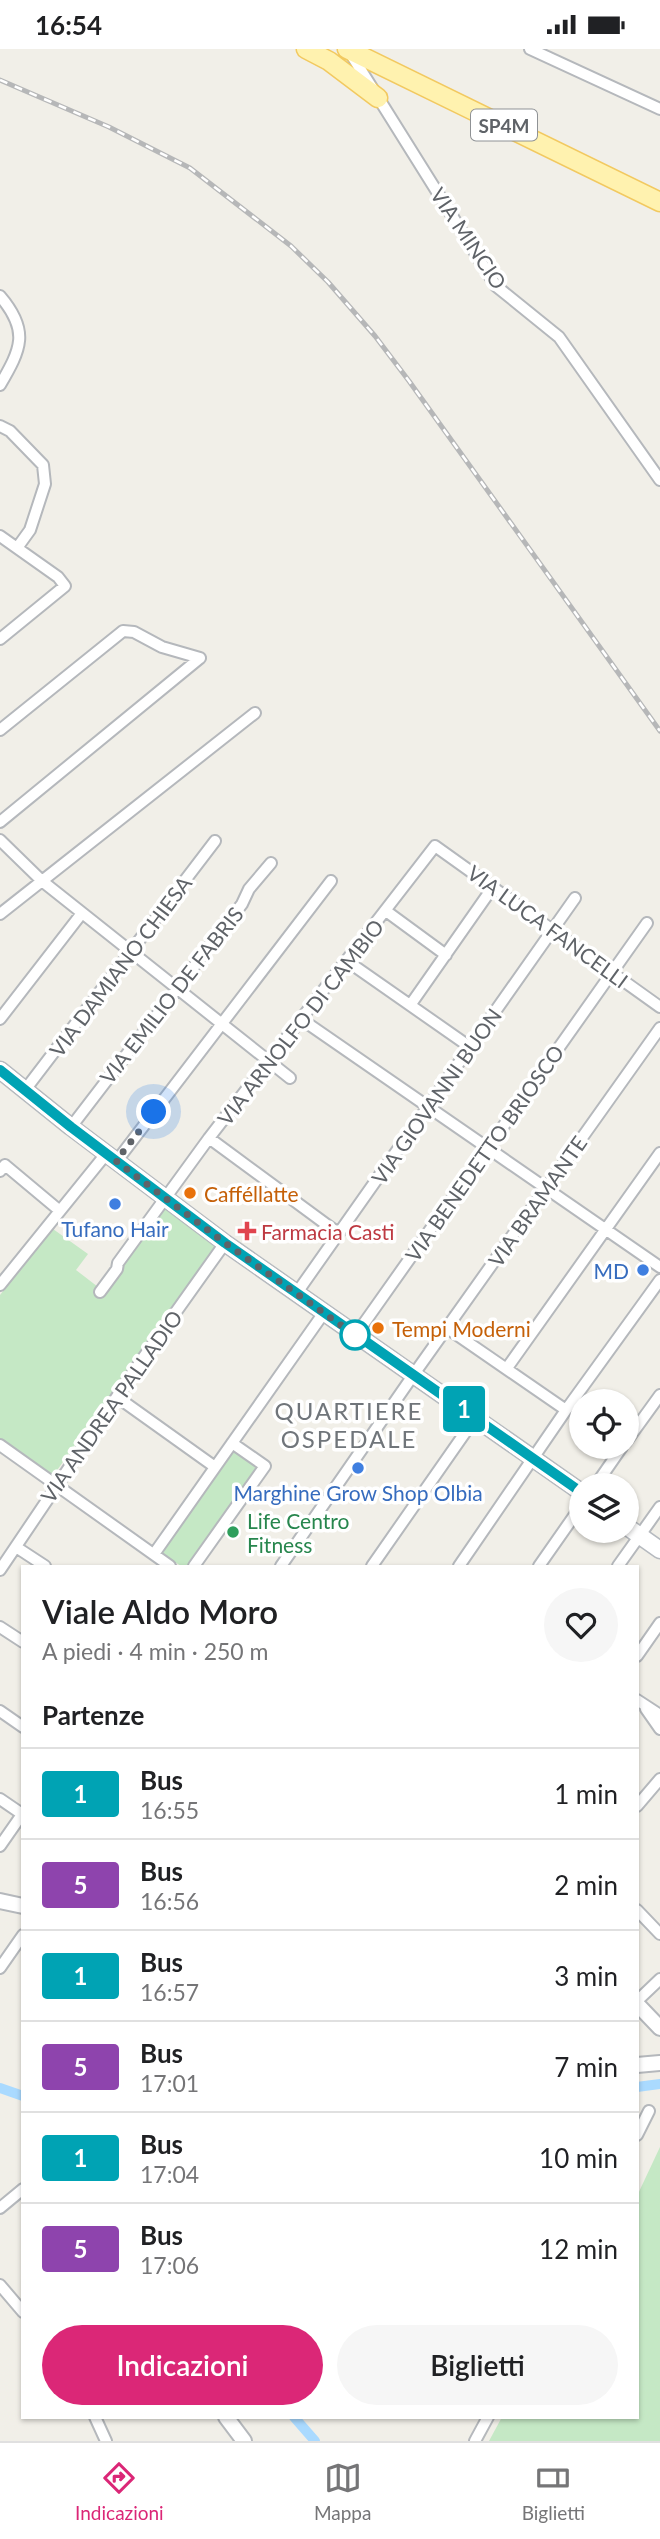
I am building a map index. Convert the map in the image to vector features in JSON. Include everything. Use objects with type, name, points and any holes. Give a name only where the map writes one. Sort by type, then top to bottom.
[{"type":"main road","points":[[306,49],[329,61],[378,98]]},
{"type":"main road","name":"SP4M","points":[[347,49],[660,202]]},
{"type":"main road","points":[[0,1070],[111,1158],[225,1243],[569,1483]]},
{"type":"main road","points":[[639,1535],[660,1550]]},
{"type":"street","name":"VIA MINCIO","points":[[347,49],[496,286],[559,337],[660,480]]},
{"type":"street","points":[[530,49],[660,109]]},
{"type":"street","points":[[0,296],[17,321],[21,337],[18,354],[0,385]]},
{"type":"street","points":[[0,426],[10,431],[43,465],[45,484],[30,530],[17,548]]},
{"type":"street","points":[[0,639],[65,586],[58,577],[1,538]]},
{"type":"street","points":[[0,730],[123,631],[134,632],[162,647],[200,658],[0,822]]},
{"type":"street","points":[[0,914],[255,713]]},
{"type":"street","points":[[0,840],[42,881],[290,1078]]},
{"type":"street","name":"VIA DAMIANO CHIESA","points":[[25,1090],[215,841]]},
{"type":"street","name":"VIA LUCA FANCELLI","points":[[435,846],[660,1007]]},
{"type":"street","name":"VIA ARNOLFO DI CAMBIO","points":[[100,1292],[209,1138],[435,846]]},
{"type":"street","name":"VIA EMILIO DE FABRIS","points":[[71,1127],[271,863]]},
{"type":"street","points":[[0,1285],[60,1211],[111,1158],[222,1023],[331,881]]},
{"type":"street","points":[[411,1004],[493,887]]},
{"type":"street","name":"VIA GIOVANNI BUON","points":[[296,1294],[555,931],[575,898]]},
{"type":"street","points":[[386,911],[446,955]]},
{"type":"street","points":[[0,1020],[82,913]]},
{"type":"street","name":"VIA BENEDETTO BRIOSCO","points":[[355,1335],[648,923]]},
{"type":"street","points":[[347,961],[470,1047]]},
{"type":"street","points":[[301,1019],[660,1267]]},
{"type":"street","name":"VIA BRAMANTE","points":[[282,1565],[660,1028]]},
{"type":"street","points":[[209,1138],[338,1233]]},
{"type":"street","points":[[508,1368],[660,1153]]},
{"type":"street","points":[[0,1171],[5,1165],[60,1211]]},
{"type":"street","name":"VIA ANDREA PALLADIO","points":[[0,1570],[225,1243]]},
{"type":"street","points":[[459,1565],[660,1280]]},
{"type":"street","points":[[155,1554],[323,1314]]},
{"type":"street","points":[[447,1328],[566,1410]]},
{"type":"street","points":[[639,1424],[660,1395]]},
{"type":"street","points":[[117,1397],[215,1467]]},
{"type":"street","points":[[373,1565],[476,1417]]},
{"type":"street","points":[[195,1565],[265,1466],[232,1443]]},
{"type":"street","points":[[0,1445],[169,1565]]},
{"type":"street","points":[[639,1526],[660,1507]]},
{"type":"street","points":[[540,1565],[569,1523]]},
{"type":"street","points":[[618,1565],[628,1543]]},
{"type":"street","points":[[16,1546],[44,1565]]},
{"type":"street","points":[[639,1653],[660,1623]]},
{"type":"street","points":[[0,1626],[21,1641]]},
{"type":"street","points":[[641,1703],[660,1715]]},
{"type":"street","points":[[641,1703],[660,1729]]},
{"type":"street","points":[[0,1711],[21,1726]]},
{"type":"street","points":[[639,1804],[658,1787]]},
{"type":"street","points":[[0,1799],[21,1813]]},
{"type":"street","points":[[0,1846],[21,1815]]},
{"type":"street","points":[[0,1901],[21,1906]]},
{"type":"street","points":[[639,1912],[660,1934]]},
{"type":"street","points":[[0,1968],[21,1938]]},
{"type":"street","points":[[639,2001],[660,1979]]},
{"type":"street","points":[[639,2005],[660,2028]]},
{"type":"street","points":[[639,2065],[660,2063]]},
{"type":"street","points":[[639,2131],[649,2111]]},
{"type":"street","points":[[0,2208],[21,2191]]},
{"type":"street","points":[[2,2292],[21,2310]]},
{"type":"street","points":[[96,2419],[105,2437]]},
{"type":"street","points":[[228,2419],[244,2441]]},
{"type":"street","points":[[475,2441],[487,2419]]},
{"type":"green space","points":[[164,1206],[217,1244],[53,1476],[0,1438],[0,1295],[53,1229],[88,1254],[76,1270],[102,1290]]},
{"type":"green space","points":[[233,1448],[260,1466],[189,1565],[179,1565],[161,1553]]},
{"type":"green space","points":[[660,2147],[660,2441],[489,2441],[501,2419],[639,2419],[639,2192]]},
{"type":"waterway","points":[[639,2087],[660,2084]]},
{"type":"waterway","points":[[0,2088],[21,2095]]},
{"type":"waterway","points":[[296,2419],[315,2441]]},
{"type":"railway","points":[[0,80],[109,127],[190,168],[291,246],[328,282],[375,336],[409,381],[660,731]]},
{"type":"bus line","name":"1","points":[[0,1070],[225,1243],[569,1483]]},
{"type":"place","name":"Cafféllatte","points":[[190,1193]]},
{"type":"place","name":"Tufano Hair","points":[[115,1204]]},
{"type":"place","name":"Farmacia Casti","points":[[247,1231]]},
{"type":"place","name":"MD","points":[[643,1270]]},
{"type":"place","name":"Tempi Moderni","points":[[378,1328]]},
{"type":"place","name":"Marghine Grow Shop Olbia","points":[[358,1468]]},
{"type":"place","name":"Life Centro Fitness","points":[[233,1532]]},
{"type":"district","name":"QUARTIERE OSPEDALE","points":[[349,1424]]},
{"type":"route","points":[[154,1112],[116,1161],[225,1243],[355,1335]]}]
